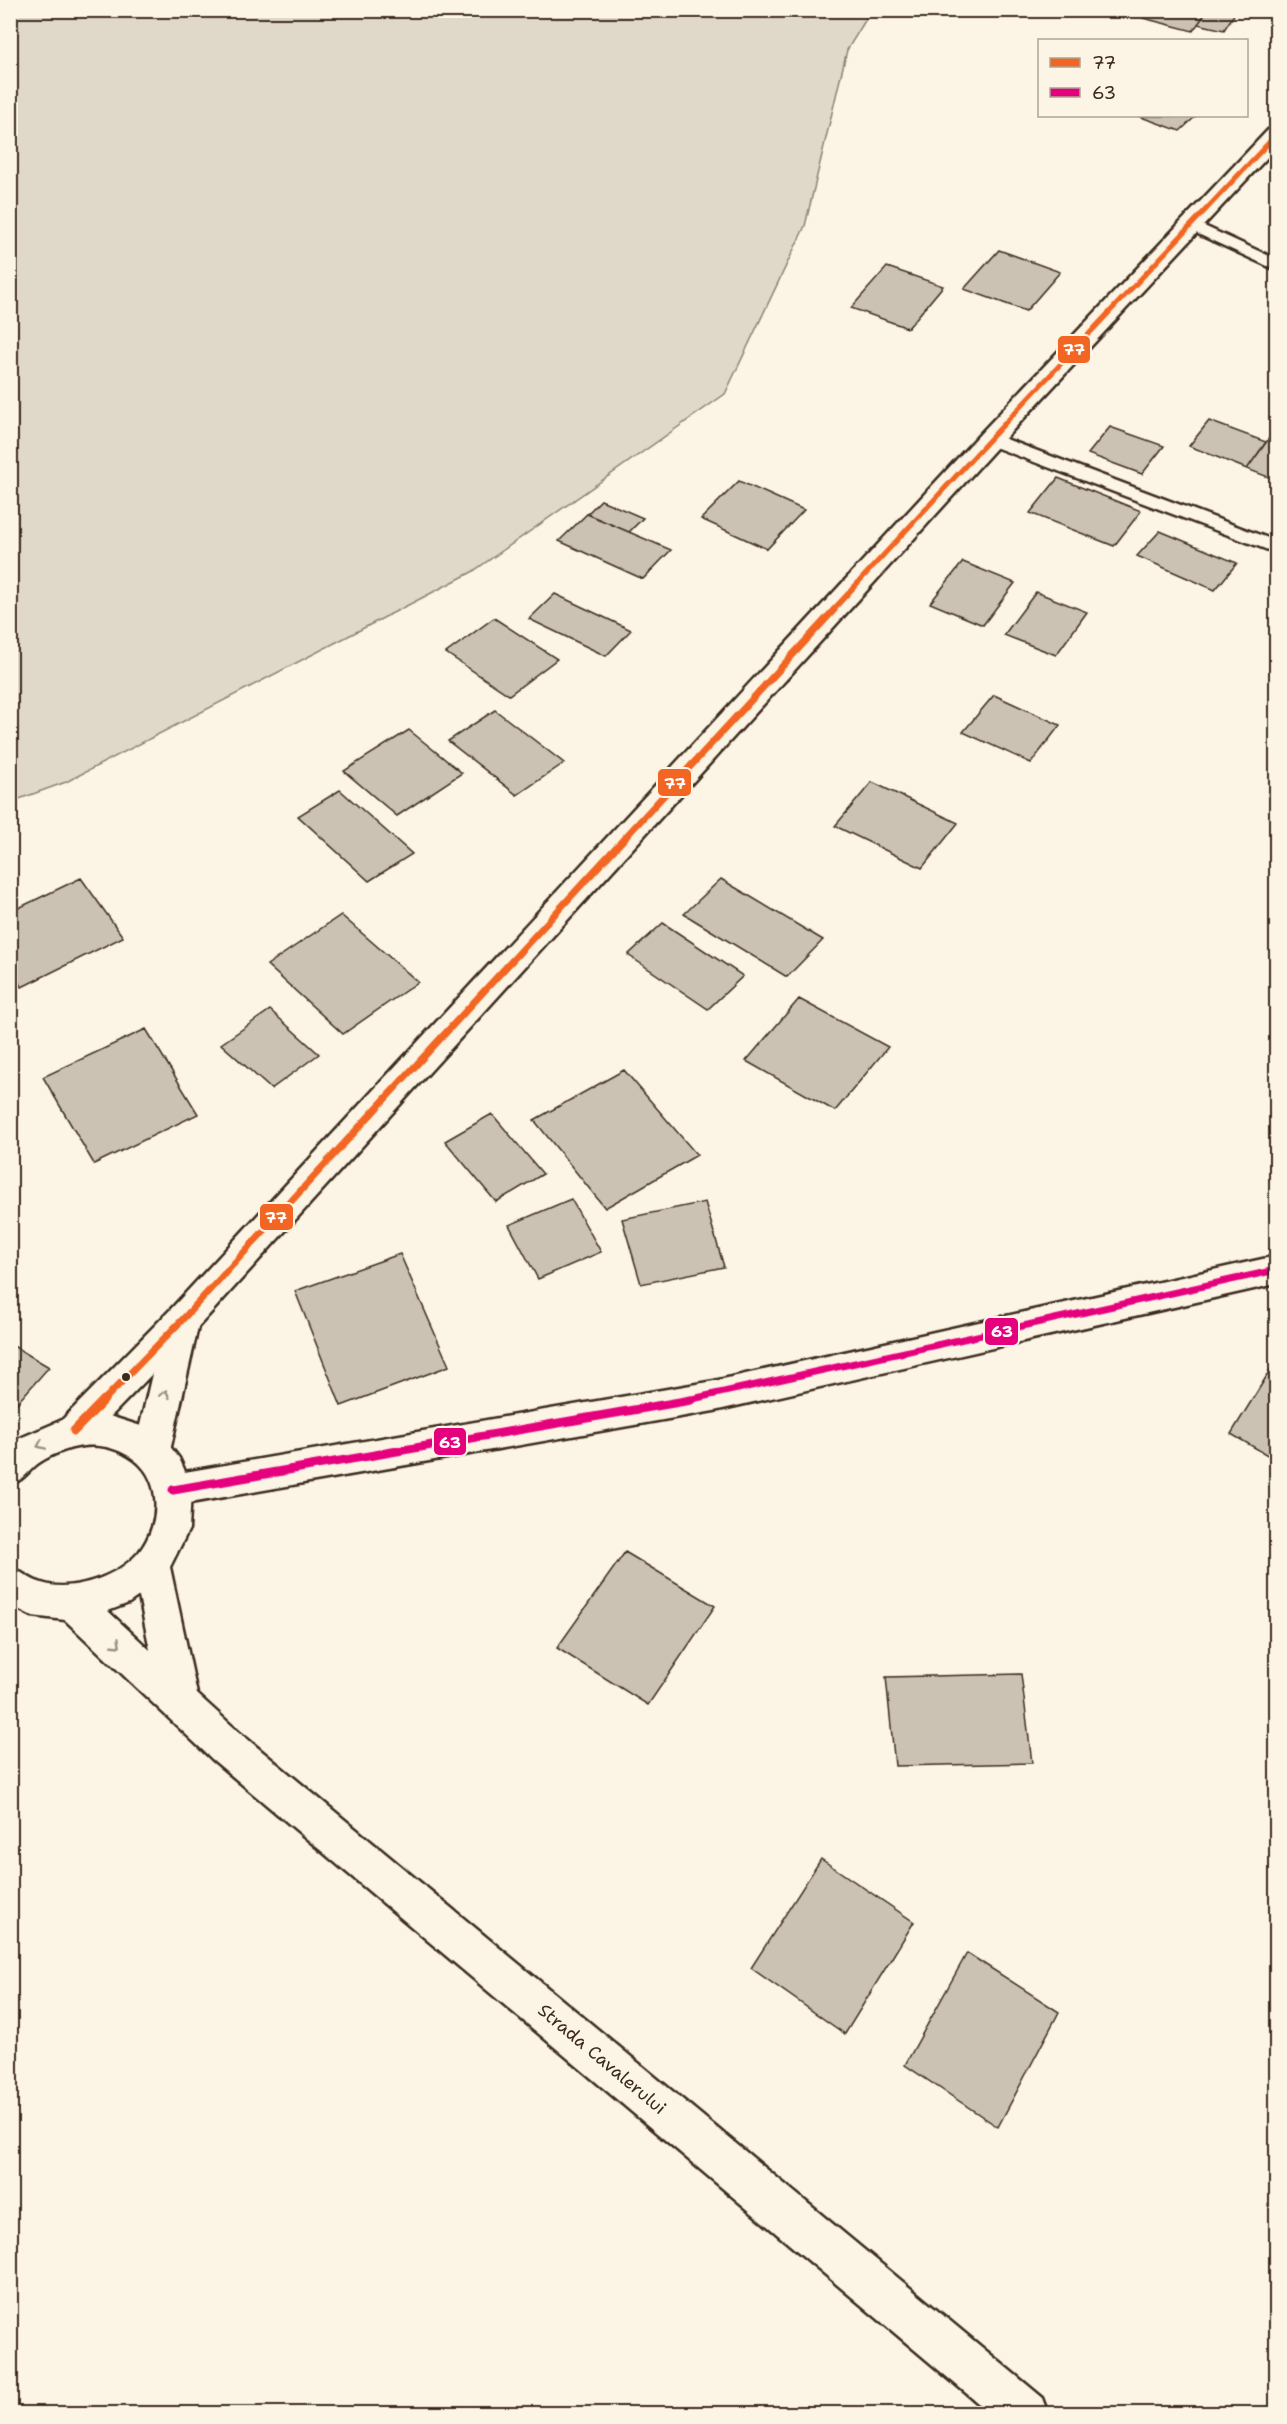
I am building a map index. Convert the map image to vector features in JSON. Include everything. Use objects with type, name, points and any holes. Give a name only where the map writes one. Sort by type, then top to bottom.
[{"type":"street","points":[[74,1431],[182,1320],[990,439],[1276,135]]},
{"type":"street","points":[[173,1490],[714,1396],[1276,1270]]},
{"type":"street","points":[[152,1451],[182,1320]]},
{"type":"street","points":[[10,1469],[24,1453],[74,1431],[103,1430],[129,1437],[152,1451],[166,1469],[173,1490],[171,1528],[151,1565],[116,1592],[74,1604],[32,1599],[10,1584]]},
{"type":"street","points":[[151,1565],[180,1702]]},
{"type":"street","name":"Strada Cavalerului","points":[[74,1604],[226,1746],[1027,2414]]},
{"type":"lane","points":[[1191,225],[1276,265]]},
{"type":"lane","points":[[990,439],[1276,547]]},
{"type":"shaded area","points":[[10,11],[871,11],[847,50],[805,226],[725,394],[472,572],[66,782],[11,802]]},
{"type":"building","points":[[1149,10],[1208,10],[1193,31],[1143,18]]},
{"type":"building","points":[[1208,10],[1237,10],[1224,30],[1198,24]]},
{"type":"building","points":[[1141,117],[1195,117],[1180,131]]},
{"type":"building","points":[[999,250],[1060,272],[1026,311],[964,289]]},
{"type":"building","points":[[887,267],[943,286],[908,328],[851,308]]},
{"type":"building","points":[[1209,421],[1266,442],[1247,469],[1189,446]]},
{"type":"building","points":[[1110,427],[1164,446],[1142,474],[1088,454]]},
{"type":"building","points":[[1276,431],[1276,480],[1247,469]]},
{"type":"building","points":[[1058,478],[1141,511],[1114,546],[1030,513]]},
{"type":"building","points":[[739,481],[804,510],[767,549],[701,519]]},
{"type":"building","points":[[601,500],[643,518],[629,532],[587,514]]},
{"type":"building","points":[[587,514],[671,550],[643,579],[559,541]]},
{"type":"building","points":[[1160,531],[1237,563],[1215,590],[1137,556]]},
{"type":"building","points":[[963,562],[1015,583],[983,625],[930,603]]},
{"type":"building","points":[[1036,592],[1087,612],[1056,655],[1004,635]]},
{"type":"building","points":[[555,594],[631,630],[606,656],[529,619]]},
{"type":"building","points":[[494,618],[557,659],[509,695],[446,653]]},
{"type":"building","points":[[994,695],[1060,725],[1031,763],[963,732]]},
{"type":"building","points":[[495,710],[564,763],[517,795],[448,741]]},
{"type":"building","points":[[409,730],[462,773],[397,816],[344,771]]},
{"type":"building","points":[[872,782],[958,823],[922,868],[835,826]]},
{"type":"building","points":[[340,790],[412,854],[369,881],[298,816]]},
{"type":"building","points":[[81,878],[123,937],[22,987],[10,969],[10,912]]},
{"type":"building","points":[[721,879],[823,940],[787,977],[684,914]]},
{"type":"building","points":[[341,915],[418,982],[343,1034],[267,965]]},
{"type":"building","points":[[663,923],[743,976],[708,1009],[628,955]]},
{"type":"building","points":[[799,999],[888,1047],[835,1111],[746,1061]]},
{"type":"building","points":[[270,1010],[319,1054],[271,1089],[221,1044]]},
{"type":"building","points":[[146,1029],[198,1114],[94,1164],[43,1077]]},
{"type":"building","points":[[624,1070],[697,1155],[605,1208],[534,1120]]},
{"type":"building","points":[[492,1114],[543,1174],[496,1202],[445,1141]]},
{"type":"building","points":[[571,1199],[601,1252],[538,1279],[509,1225]]},
{"type":"building","points":[[705,1202],[724,1267],[641,1284],[622,1219]]},
{"type":"building","points":[[400,1254],[449,1366],[341,1406],[295,1291]]},
{"type":"building","points":[[10,1344],[49,1367],[10,1411]]},
{"type":"building","points":[[1276,1361],[1276,1460],[1231,1434]]},
{"type":"building","points":[[625,1552],[715,1606],[648,1705],[557,1648]]},
{"type":"building","points":[[1021,1674],[1032,1763],[895,1766],[886,1677]]},
{"type":"building","points":[[821,1859],[914,1922],[845,2034],[751,1968]]},
{"type":"building","points":[[967,1953],[1059,2012],[998,2127],[905,2065]]},
{"type":"transit line","name":"77","points":[[74,1431],[182,1320],[990,439],[1276,135]]},
{"type":"transit line","name":"63","points":[[173,1490],[714,1396],[1276,1270]]}]
